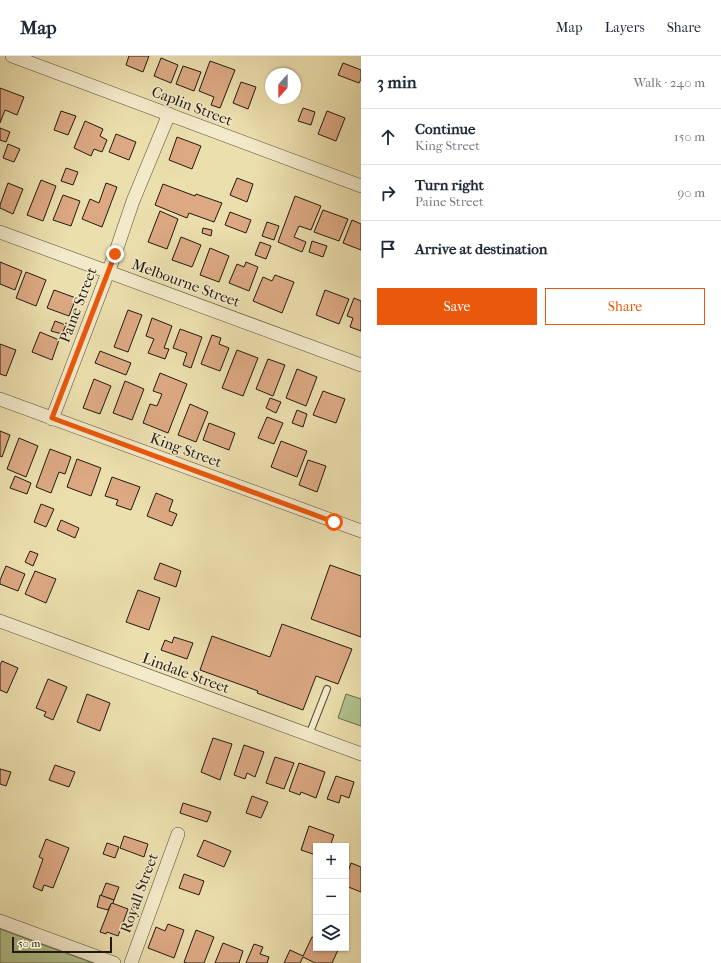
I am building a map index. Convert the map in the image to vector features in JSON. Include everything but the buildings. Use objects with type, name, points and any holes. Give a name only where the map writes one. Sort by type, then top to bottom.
[{"type":"street","name":"Caplin Street","points":[[12,56],[361,186]]},
{"type":"street","name":"Paine Street","points":[[52,418],[108,272],[133,201],[169,114]]},
{"type":"street","name":"Melbourne Street","points":[[0,232],[361,364]]},
{"type":"street","name":"King Street","points":[[0,399],[361,531]]},
{"type":"street","name":"Lindale Street","points":[[0,621],[361,754]]},
{"type":"street","name":"Royall Street","points":[[131,963],[178,834]]},
{"type":"street","points":[[0,921],[114,963]]},
{"type":"lane","points":[[309,735],[327,688]]},
{"type":"green space","points":[[346,694],[361,699],[361,726],[338,718]]},
{"type":"green space","points":[[0,929],[93,963],[0,963]]},
{"type":"route","points":[[115,254],[52,418],[334,522]]}]
